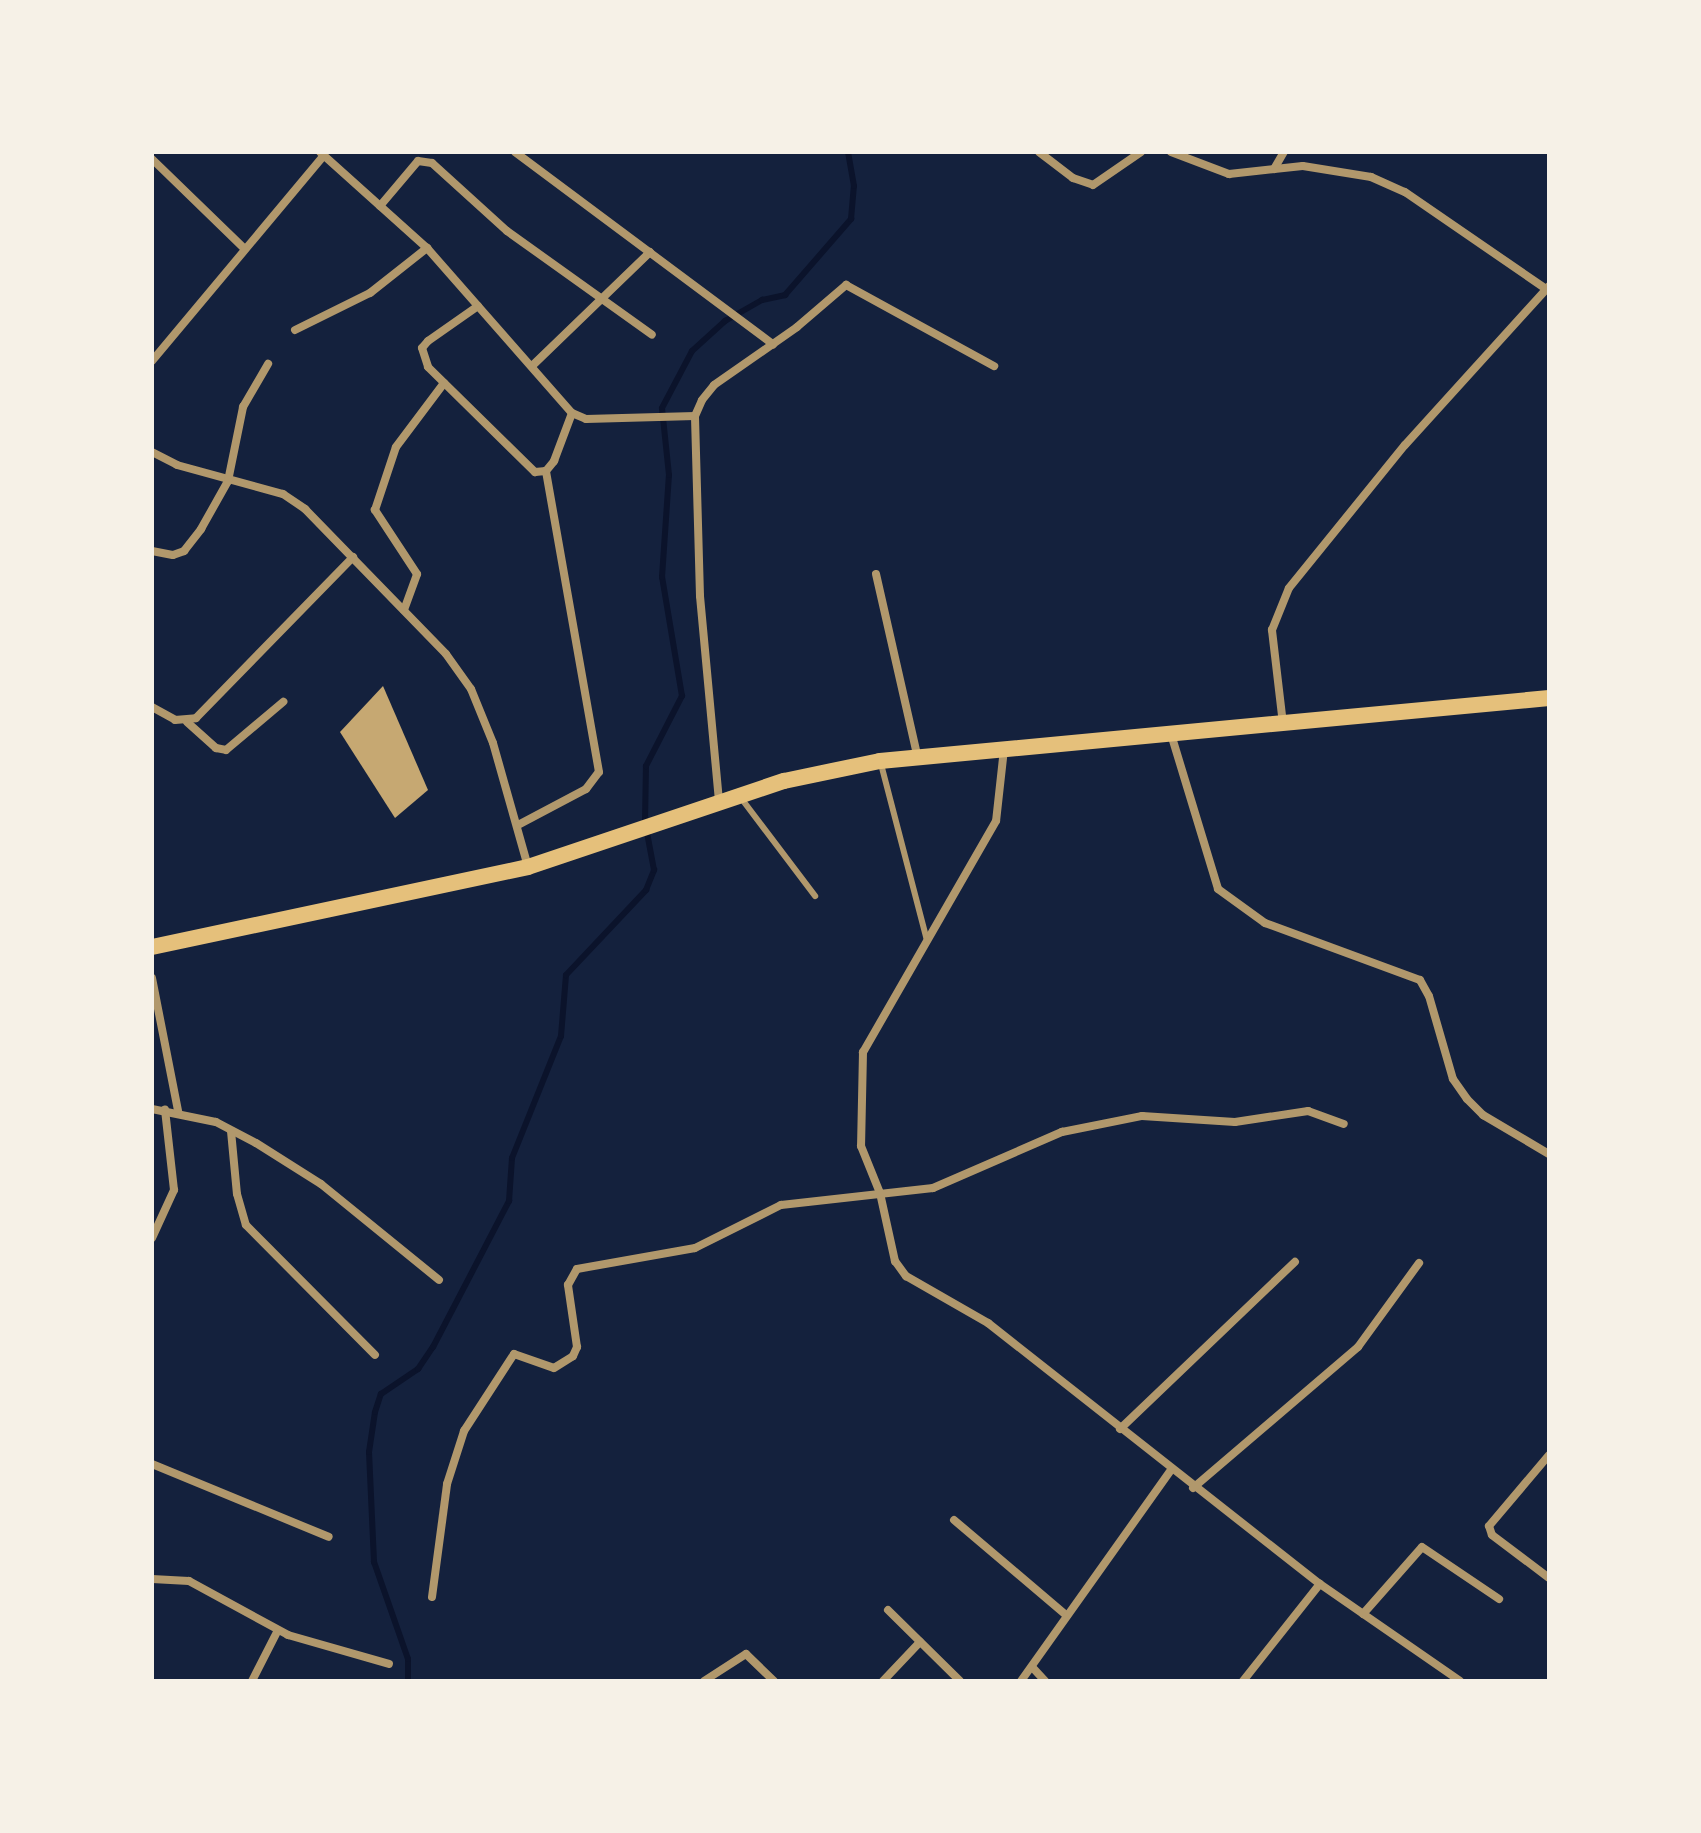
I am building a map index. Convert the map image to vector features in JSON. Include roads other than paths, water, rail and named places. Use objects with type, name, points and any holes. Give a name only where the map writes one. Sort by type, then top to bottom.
[{"type":"main road","points":[[152,947],[528,867],[604,844],[738,795],[880,761],[1005,746],[1171,734],[1549,698]]},
{"type":"street","points":[[515,152],[773,344]]},
{"type":"street","points":[[1039,152],[1073,178],[1093,185],[1141,152]]},
{"type":"street","points":[[1171,152],[1218,173],[1344,169],[1371,177],[1405,192],[1547,287],[1405,445],[1289,588],[1272,630],[1283,724]]},
{"type":"street","points":[[1274,169],[1284,152]]},
{"type":"street","points":[[152,361],[322,154],[427,248],[572,413],[586,419],[652,414],[695,416]]},
{"type":"street","points":[[152,159],[245,249]]},
{"type":"street","points":[[380,206],[410,168],[426,160],[507,231],[652,335]]},
{"type":"street","points":[[295,330],[370,293],[427,248]]},
{"type":"street","points":[[532,366],[650,252]]},
{"type":"street","points":[[719,801],[700,596],[695,416],[714,385],[773,344],[846,285],[994,366]]},
{"type":"street","points":[[478,306],[422,348],[428,367],[521,463],[535,472],[546,471]]},
{"type":"street","points":[[152,551],[173,555],[184,551],[228,481],[243,407],[268,364]]},
{"type":"street","points":[[404,610],[417,574],[375,510],[396,447],[444,383]]},
{"type":"street","points":[[518,825],[586,789],[599,772],[546,471],[572,413]]},
{"type":"street","points":[[152,452],[228,481],[283,494],[353,557],[404,610],[471,689],[518,825],[528,867]]},
{"type":"street","points":[[187,722],[196,718],[353,557]]},
{"type":"street","points":[[876,574],[917,755]]},
{"type":"street","points":[[152,707],[187,722],[216,748],[226,750],[283,702]]},
{"type":"street","points":[[1171,734],[1218,889],[1265,923],[1420,980],[1429,996],[1453,1079],[1467,1099],[1549,1154]]},
{"type":"street","points":[[1005,746],[996,821],[863,1052],[861,1146],[880,1193],[899,1269],[988,1323],[1193,1488],[1320,1584],[1456,1680]]},
{"type":"street","points":[[152,978],[178,1111]]},
{"type":"street","points":[[152,1109],[178,1111],[231,1131],[321,1184],[439,1280]]},
{"type":"street","points":[[152,1238],[174,1190],[165,1110]]},
{"type":"street","points":[[432,1597],[447,1484],[464,1431],[514,1354],[554,1368],[573,1356],[577,1347],[568,1285],[577,1269],[695,1248],[781,1205],[933,1188],[1062,1132],[1142,1116],[1235,1122],[1308,1111],[1344,1124]]},
{"type":"street","points":[[231,1131],[237,1194],[246,1225],[375,1355]]},
{"type":"street","points":[[1120,1429],[1295,1262]]},
{"type":"street","points":[[1193,1488],[1358,1347],[1419,1263]]},
{"type":"street","points":[[1549,1455],[1489,1526],[1492,1535],[1549,1578]]},
{"type":"street","points":[[152,1476],[154,1465],[329,1537]]},
{"type":"street","points":[[1021,1681],[1171,1470]]},
{"type":"street","points":[[954,1520],[1067,1616]]},
{"type":"street","points":[[1363,1614],[1422,1547],[1499,1599]]},
{"type":"street","points":[[152,1579],[199,1585],[278,1630],[389,1664]]},
{"type":"street","points":[[1243,1681],[1320,1584]]},
{"type":"street","points":[[888,1610],[960,1681]]},
{"type":"street","points":[[252,1681],[278,1630]]},
{"type":"street","points":[[883,1681],[920,1642]]},
{"type":"street","points":[[704,1681],[746,1654],[774,1681]]},
{"type":"street","points":[[1033,1668],[1045,1681]]},
{"type":"lane","points":[[880,761],[927,941]]},
{"type":"lane","points":[[738,795],[815,896]]},
{"type":"waterway","points":[[408,1681],[408,1659],[374,1562],[369,1452],[375,1412],[381,1394],[418,1369],[433,1347],[509,1201],[512,1158],[561,1036],[566,975],[646,890],[654,870],[645,822],[646,766],[682,696],[662,577],[669,475],[662,408],[692,351],[725,321],[762,300],[785,295],[851,219],[854,186],[848,152]]}]
